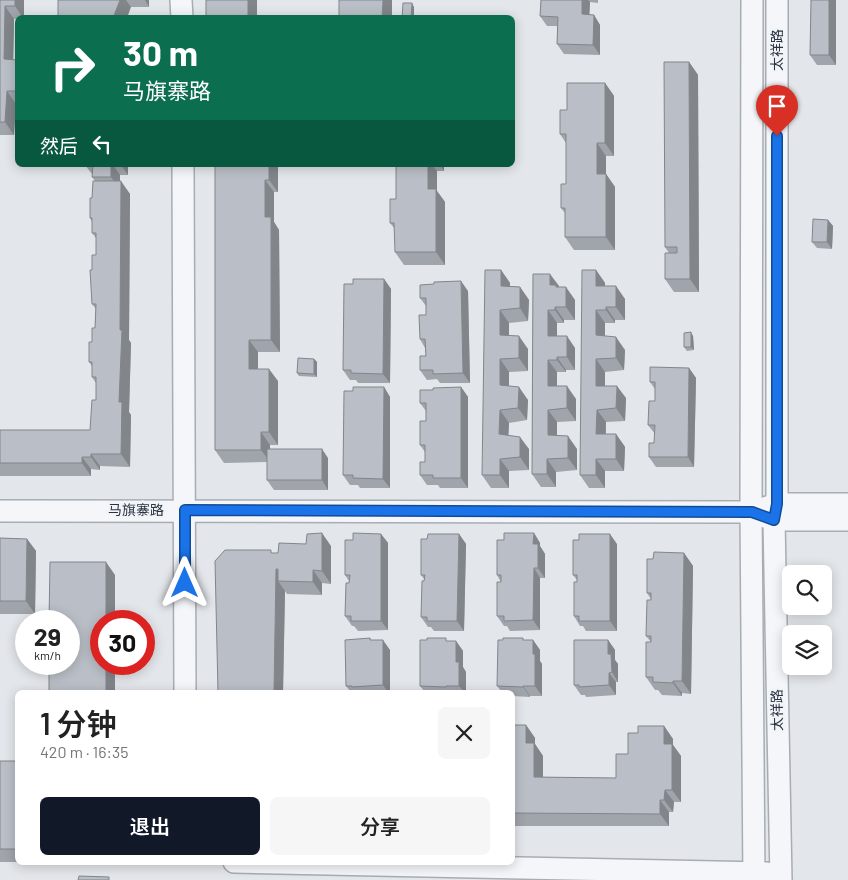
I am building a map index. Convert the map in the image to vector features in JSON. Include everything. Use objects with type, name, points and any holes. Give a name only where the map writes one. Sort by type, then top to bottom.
[{"type":"street","points":[[182,0],[182,15]]},
{"type":"street","name":"太祥路","points":[[752,0],[754,877]]},
{"type":"street","name":"太祥路","points":[[777,0],[775,512],[780,877]]},
{"type":"street","points":[[183,167],[185,690]]},
{"type":"street","name":"马旗寨路","points":[[775,512],[848,504]]},
{"type":"street","name":"马旗寨路","points":[[0,511],[775,512],[848,520]]},
{"type":"street","points":[[338,865],[780,877]]},
{"type":"building","points":[[0,0],[15,0],[15,6],[5,6],[4,59],[15,60],[15,91],[7,91],[5,122],[0,122]]},
{"type":"building","points":[[58,0],[120,0],[114,15],[58,15]]},
{"type":"building","points":[[206,0],[248,0],[248,15],[206,15]]},
{"type":"building","points":[[339,0],[383,0],[382,15],[339,15]]},
{"type":"building","points":[[541,0],[582,0],[582,14],[594,15],[593,45],[557,44],[558,17],[540,16]]},
{"type":"building","points":[[811,0],[829,0],[829,55],[810,55]]},
{"type":"building","points":[[403,3],[412,3],[411,15],[402,15]]},
{"type":"building","points":[[664,62],[689,62],[690,279],[665,279],[665,253],[677,253],[677,247],[665,247]]},
{"type":"building","points":[[567,83],[605,83],[605,143],[597,143],[597,174],[606,174],[606,237],[565,237],[565,208],[561,208],[561,184],[566,184],[566,134],[560,134],[560,110],[567,110]]},
{"type":"building","points":[[93,167],[111,167],[111,177],[92,177]]},
{"type":"building","points":[[215,167],[269,167],[269,180],[265,180],[265,217],[271,217],[271,340],[249,340],[249,369],[269,369],[269,432],[261,432],[261,450],[215,450]]},
{"type":"building","points":[[396,167],[428,167],[428,189],[436,189],[436,252],[395,252],[394,223],[390,223],[390,199],[396,199]]},
{"type":"building","points":[[93,181],[121,181],[120,330],[122,330],[119,402],[122,402],[121,454],[91,454],[91,457],[82,457],[82,463],[0,463],[0,430],[90,430],[92,400],[96,400],[96,377],[92,377],[92,362],[89,362],[89,342],[92,342],[92,328],[95,328],[96,304],[92,304],[90,270],[92,270],[92,255],[96,255],[96,233],[92,233],[92,218],[90,218],[90,198],[92,198]]},
{"type":"building","points":[[813,219],[828,220],[827,242],[812,242]]},
{"type":"building","points":[[485,270],[501,270],[501,286],[520,287],[520,308],[500,310],[500,335],[519,336],[519,358],[500,359],[500,385],[519,387],[518,408],[500,410],[499,434],[520,437],[520,457],[500,459],[500,475],[482,475]]},
{"type":"building","points":[[582,270],[596,270],[596,286],[616,286],[616,307],[596,310],[596,335],[616,337],[616,358],[596,359],[596,386],[617,386],[616,408],[597,410],[596,434],[616,434],[616,459],[596,459],[596,475],[580,475]]},
{"type":"building","points":[[533,274],[550,274],[550,285],[566,287],[566,307],[555,307],[555,310],[548,310],[548,336],[567,336],[567,357],[557,357],[557,360],[548,360],[548,386],[567,386],[567,408],[548,410],[548,435],[568,436],[568,458],[547,459],[547,474],[532,474]]},
{"type":"building","points":[[353,279],[384,279],[383,374],[351,373],[351,370],[343,370],[344,284],[353,284]]},
{"type":"building","points":[[461,281],[463,373],[433,374],[433,370],[420,370],[420,356],[426,356],[425,339],[420,339],[419,315],[426,315],[426,298],[420,298],[420,285],[434,284],[434,282]]},
{"type":"building","points":[[691,332],[691,347],[684,347],[684,333]]},
{"type":"building","points":[[298,358],[314,359],[314,374],[297,373]]},
{"type":"building","points":[[650,367],[689,368],[688,457],[649,457],[649,443],[654,443],[655,425],[648,425],[649,401],[655,401],[655,382],[650,382]]},
{"type":"building","points":[[353,387],[384,387],[383,479],[353,478],[353,475],[343,475],[344,391],[353,391]]},
{"type":"building","points":[[461,387],[461,478],[433,478],[433,475],[420,475],[420,462],[425,462],[425,445],[420,445],[420,421],[426,421],[426,403],[420,403],[420,390]]},
{"type":"building","points":[[267,449],[322,449],[322,480],[267,480]]},
{"type":"building","points":[[322,533],[322,571],[313,570],[313,582],[278,581],[278,569],[276,569],[274,690],[218,690],[215,561],[225,550],[271,550],[271,553],[278,553],[279,543],[306,544],[307,534]]},
{"type":"building","points":[[353,533],[381,534],[381,621],[351,621],[351,616],[345,616],[346,583],[349,583],[350,575],[345,575],[345,540],[353,540]]},
{"type":"building","points":[[504,533],[534,533],[533,544],[538,544],[538,568],[534,568],[533,620],[504,621],[504,616],[497,616],[497,582],[501,582],[501,575],[497,575],[497,540],[504,540]]},
{"type":"building","points":[[428,534],[459,534],[457,621],[427,621],[427,617],[421,617],[422,581],[424,581],[425,575],[421,575],[421,539],[427,539]]},
{"type":"building","points":[[579,534],[610,534],[610,621],[579,621],[579,616],[574,616],[574,582],[577,582],[577,575],[573,575],[573,540],[579,540]]},
{"type":"building","points":[[0,538],[27,539],[26,601],[0,601]]},
{"type":"building","points":[[654,552],[684,553],[682,681],[673,681],[673,683],[653,682],[653,677],[646,677],[646,642],[651,642],[651,636],[646,636],[647,600],[651,600],[651,593],[647,593],[647,559],[653,559]]},
{"type":"building","points":[[50,562],[106,562],[106,610],[90,610],[90,675],[106,675],[106,690],[49,690],[49,675],[80,675],[80,610],[49,610]]},
{"type":"building","points":[[370,638],[370,640],[383,640],[383,685],[346,686],[345,640]]},
{"type":"building","points":[[427,638],[446,638],[446,641],[456,641],[456,662],[459,662],[459,686],[420,686],[420,640],[427,640]]},
{"type":"building","points":[[503,638],[533,640],[535,686],[497,686],[498,640],[503,640]]},
{"type":"building","points":[[574,640],[608,640],[608,654],[611,654],[612,672],[609,673],[609,685],[579,687],[579,685],[574,685]]},
{"type":"building","points":[[515,725],[526,725],[526,743],[534,743],[534,777],[616,778],[616,754],[628,754],[628,733],[638,733],[638,726],[664,726],[664,744],[672,744],[672,790],[665,790],[664,800],[660,800],[660,814],[515,813]]},
{"type":"building","points":[[0,761],[15,761],[15,849],[0,849]]},
{"type":"building","points":[[79,876],[109,877],[109,880],[78,880]]},
{"type":"route","points":[[185,583],[185,510],[752,512],[774,520],[777,504],[777,136]]}]
